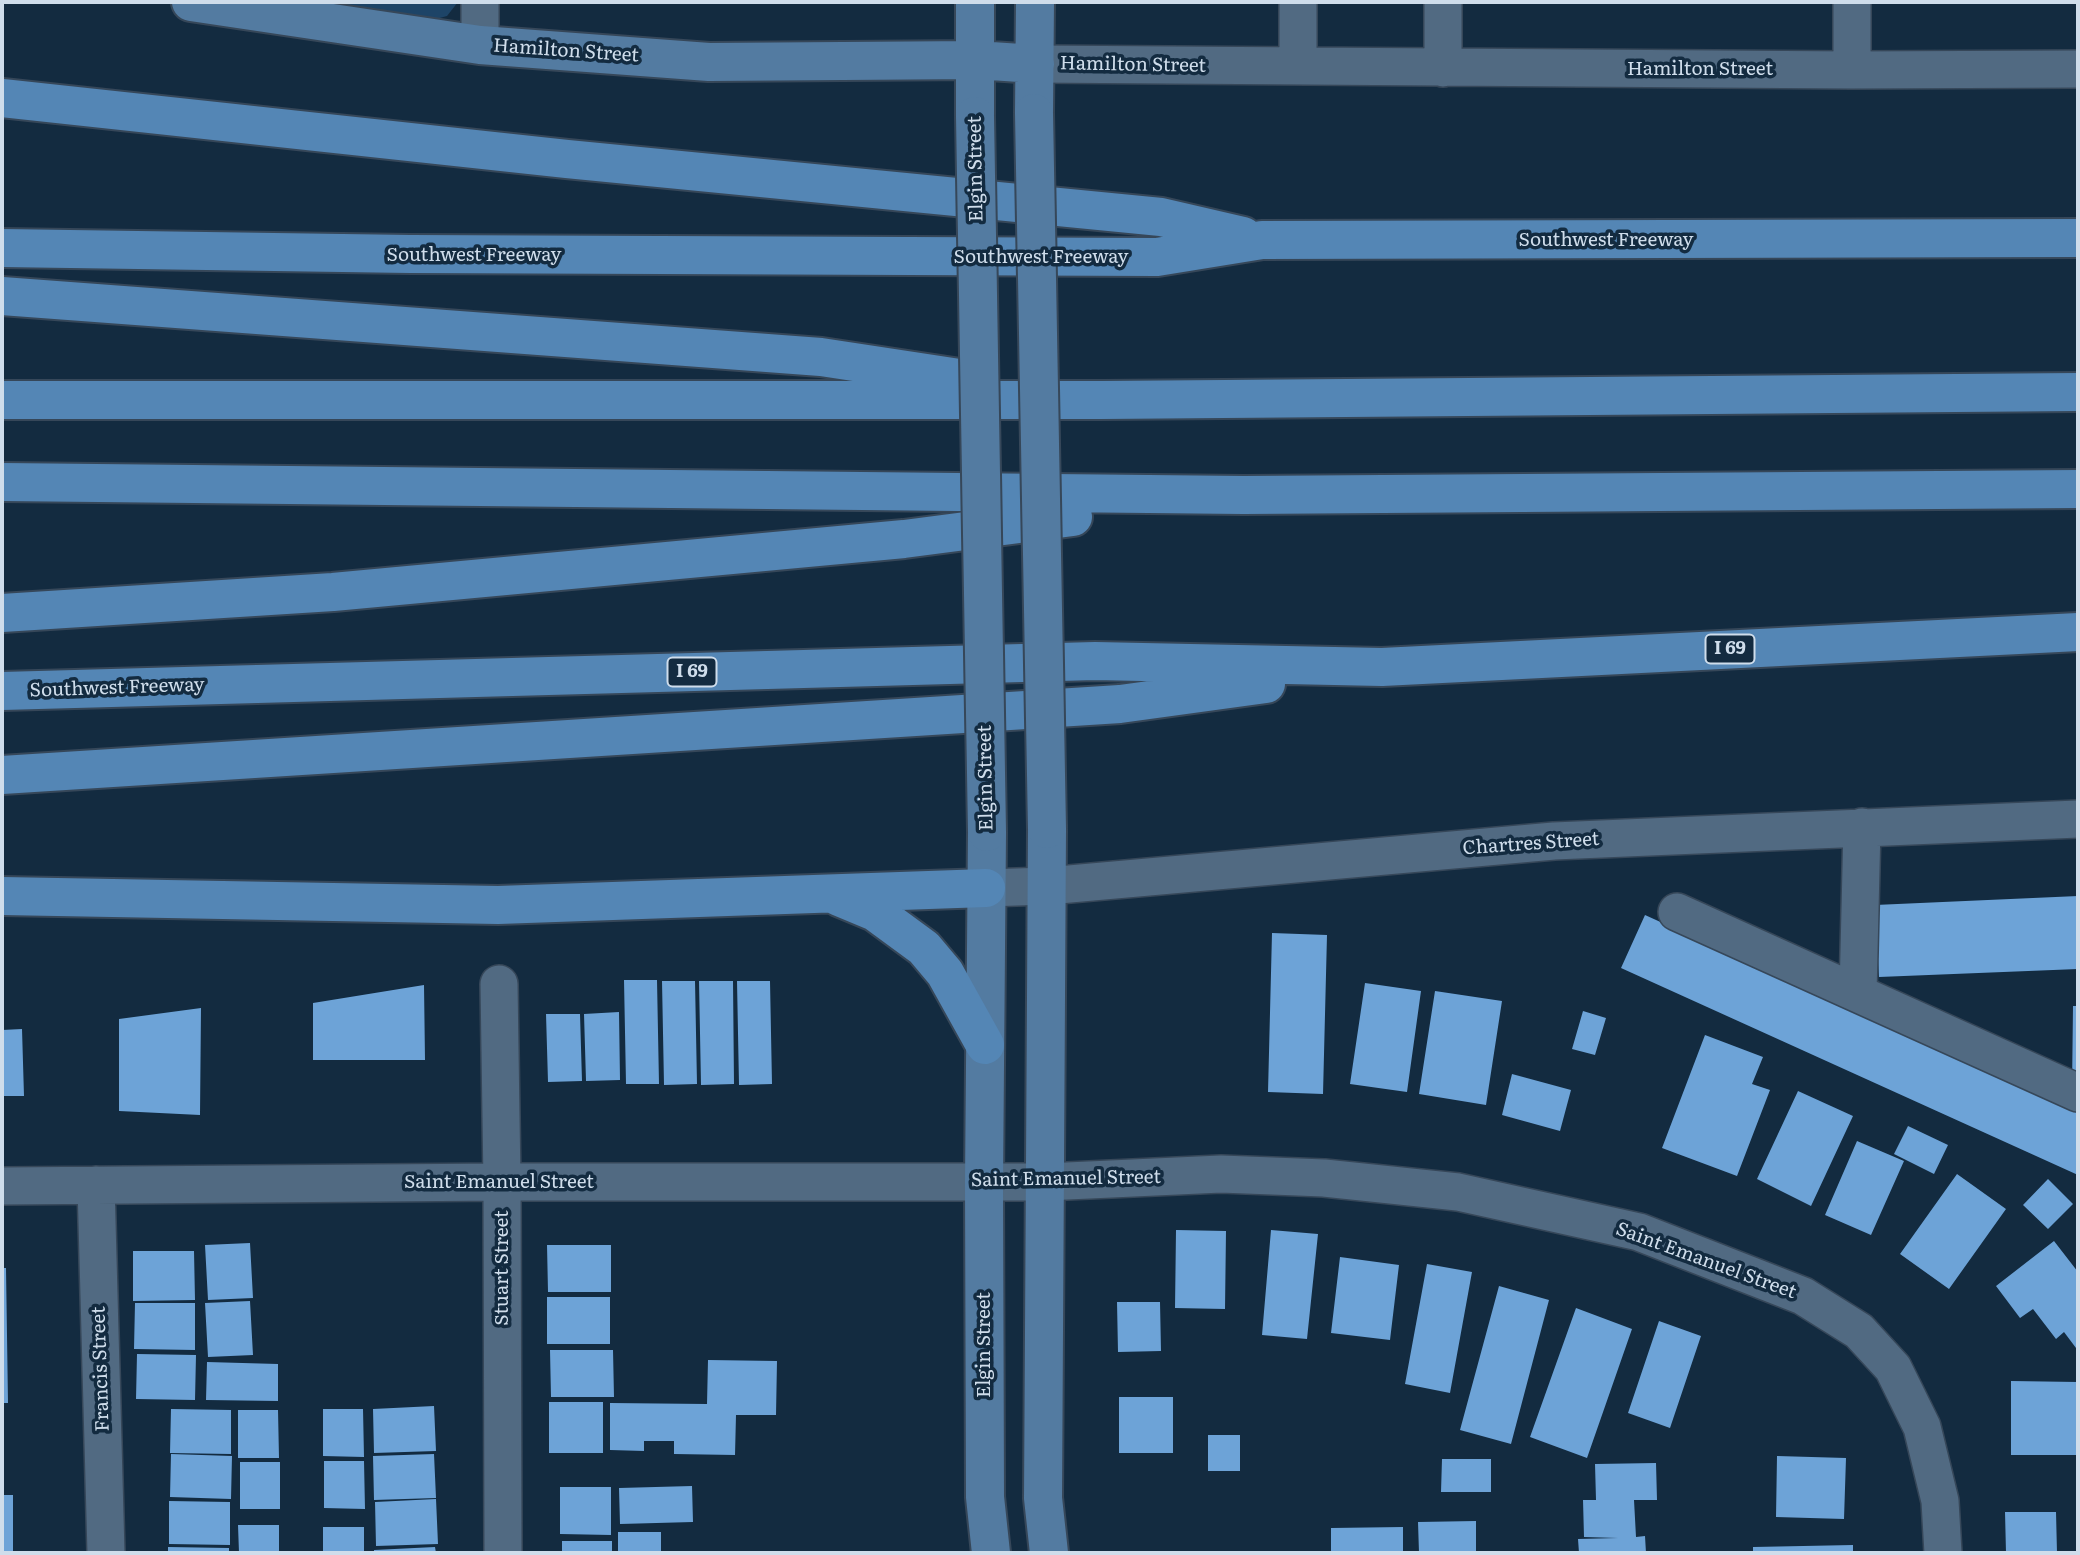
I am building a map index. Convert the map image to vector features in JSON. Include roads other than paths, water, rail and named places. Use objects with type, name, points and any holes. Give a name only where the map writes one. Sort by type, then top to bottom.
[{"type":"highway","points":[[2,98],[567,159],[1161,217],[1262,240]]},
{"type":"highway","name":"Southwest Freeway","points":[[2,248],[410,254],[1157,257],[1262,240],[2078,238]]},
{"type":"highway","points":[[2,296],[821,357],[1102,400]]},
{"type":"highway","points":[[2,400],[1102,400],[2078,392]]},
{"type":"highway","points":[[2,482],[1244,495],[2078,489]]},
{"type":"highway","points":[[2,613],[333,592],[890,540],[1244,495]]},
{"type":"highway","name":"Southwest Freeway","points":[[2,691],[1096,661],[1382,667],[2078,632]]},
{"type":"highway","points":[[2,775],[1119,704],[1382,667]]},
{"type":"highway","points":[[2,896],[498,905],[986,888]]},
{"type":"highway","points":[[830,894],[875,912],[923,948],[946,973],[985,1045]]},
{"type":"main road","name":"Hamilton Street","points":[[191,2],[480,45],[709,62],[976,60],[1035,64]]},
{"type":"main road","name":"Elgin Street","points":[[975,2],[987,832],[985,1497],[991,1553]]},
{"type":"main road","points":[[1035,2],[1034,113],[1047,886],[1043,1499],[1049,1553]]},
{"type":"street","points":[[480,2],[480,45]]},
{"type":"street","points":[[1298,2],[1298,66]]},
{"type":"street","points":[[1443,2],[1443,68]]},
{"type":"street","points":[[1852,2],[1852,70]]},
{"type":"street","name":"Hamilton Street","points":[[1035,64],[2078,69]]},
{"type":"street","name":"Chartres Street","points":[[986,888],[1047,886],[1554,841],[2078,819]]},
{"type":"street","points":[[1858,993],[1862,827]]},
{"type":"street","points":[[1676,912],[2078,1093]]},
{"type":"street","name":"Stuart Street","points":[[499,984],[503,1553]]},
{"type":"street","name":"Saint Emanuel Street","points":[[2,1186],[1045,1182],[1221,1174],[1324,1178],[1458,1192],[1639,1232],[1803,1296],[1859,1331],[1893,1368],[1922,1427],[1940,1501],[1942,1553]]},
{"type":"street","name":"Francis Street","points":[[96,1185],[106,1553]]}]
